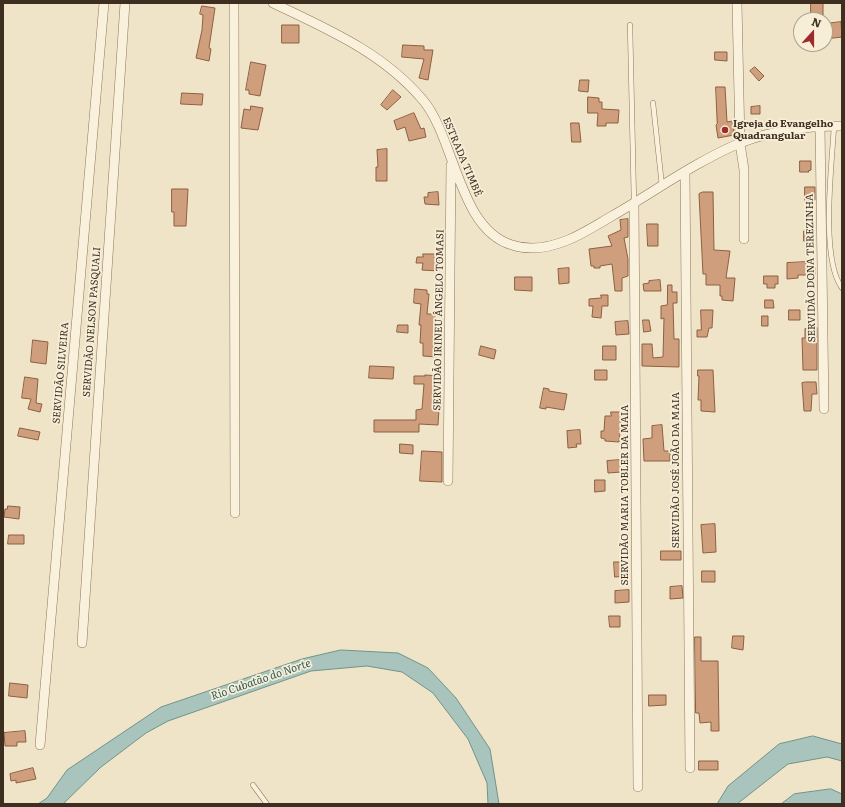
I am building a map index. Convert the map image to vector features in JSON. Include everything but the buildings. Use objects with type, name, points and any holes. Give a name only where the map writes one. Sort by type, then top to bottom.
[{"type":"street","name":"SERVIDÃO SILVEIRA","points":[[40,745],[104,3]]},
{"type":"street","name":"SERVIDÃO NELSON PASQUALI","points":[[82,643],[125,3]]},
{"type":"street","points":[[234,3],[235,513]]},
{"type":"street","name":"ESTRADA TIMBÉ","points":[[273,3],[340,35],[365,49],[388,65],[424,101],[433,114],[468,201],[479,218],[493,234],[510,245],[528,248],[545,246],[568,240],[685,172],[740,143],[764,135],[789,130],[820,126],[838,126]]},
{"type":"street","points":[[737,3],[740,143],[744,170],[744,239]]},
{"type":"street","name":"SERVIDÃO DONA TEREZINHA","points":[[820,126],[824,409]]},
{"type":"street","name":"SERVIDÃO IRINEU ÂNGELO TOMASI","points":[[448,481],[451,160]]},
{"type":"street","name":"SERVIDÃO JOSÉ JOÃO DA MAIA","points":[[685,172],[690,768]]},
{"type":"street","name":"SERVIDÃO MARIA TOBLER DA MAIA","points":[[634,203],[638,787]]},
{"type":"lane","points":[[630,25],[634,203]]},
{"type":"lane","points":[[653,103],[662,186]]},
{"type":"lane","points":[[838,126],[830,213],[830,255],[834,272],[842,288]]},
{"type":"lane","points":[[253,785],[267,804]]},
{"type":"water","name":"Rio Cubatão do Norte","points":[[341,650],[398,653],[428,668],[456,698],[490,749],[499,804],[488,804],[487,783],[468,739],[433,693],[402,672],[367,666],[311,671],[168,721],[146,733],[101,767],[63,804],[38,804],[47,798],[67,770],[161,707],[302,659]]},
{"type":"water","points":[[813,736],[842,744],[842,761],[827,757],[788,764],[737,804],[717,804],[728,786],[779,744]]},
{"type":"water","points":[[831,789],[842,794],[842,804],[781,804],[794,794]]},
{"type":"place","name":"Igreja do Evangelho Quadrangular","points":[[725,130]]}]
